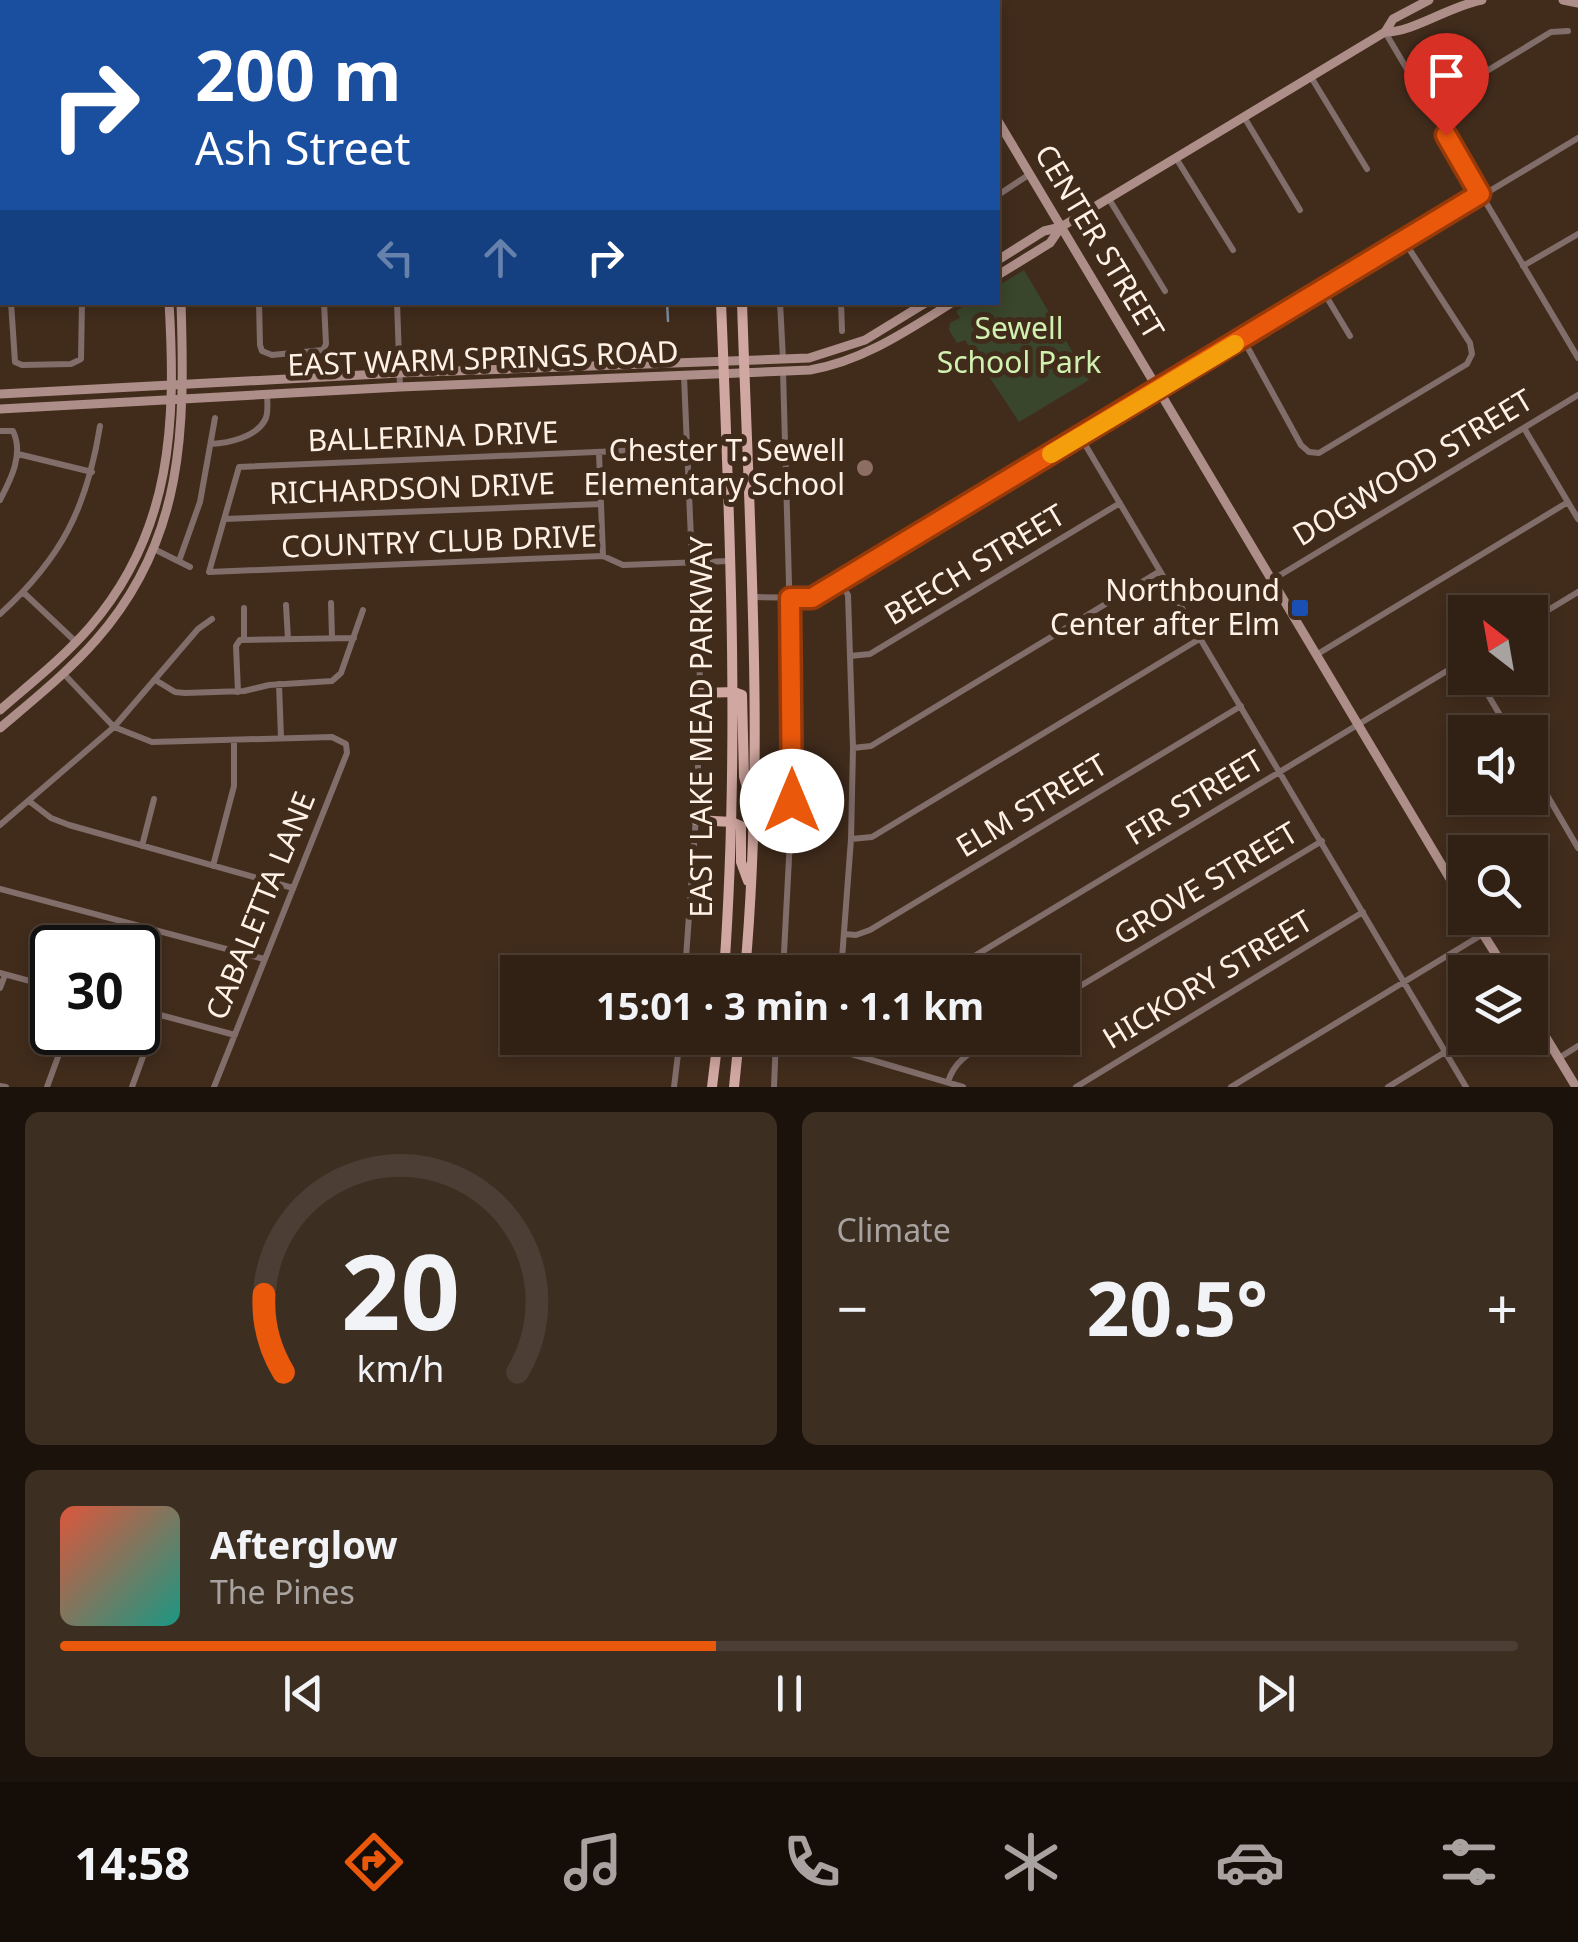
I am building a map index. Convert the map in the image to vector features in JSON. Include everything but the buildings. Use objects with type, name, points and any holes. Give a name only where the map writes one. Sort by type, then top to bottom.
[{"type":"main road","points":[[1000,259],[1244,118],[1385,32],[1393,19],[1429,0]]},
{"type":"main road","points":[[1385,32],[1401,33],[1449,9],[1482,0]]},
{"type":"main road","points":[[1563,0],[1578,3]]},
{"type":"main road","name":"CENTER STREET","points":[[1000,124],[1448,876]]},
{"type":"main road","points":[[1000,274],[1050,243],[1061,227]]},
{"type":"main road","points":[[169,305],[178,384]]},
{"type":"main road","points":[[0,728],[63,673],[114,617],[154,549],[177,473],[181,305]]},
{"type":"main road","name":"EAST LAKE MEAD PARKWAY","points":[[720,305],[734,692],[725,955]]},
{"type":"main road","name":"EAST LAKE MEAD PARKWAY","points":[[742,305],[752,597],[754,813],[746,955]]},
{"type":"main road","name":"EAST WARM SPRINGS ROAD","points":[[0,409],[400,386],[744,374],[847,348],[933,306]]},
{"type":"main road","name":"EAST WARM SPRINGS ROAD","points":[[0,394],[723,360],[783,366]]},
{"type":"main road","points":[[520,368],[520,382]]},
{"type":"main road","points":[[0,710],[76,642],[116,591],[146,534],[161,487],[178,399]]},
{"type":"main road","points":[[700,692],[739,692],[744,699],[744,778],[754,813]]},
{"type":"main road","points":[[696,820],[741,826],[740,862],[750,888]]},
{"type":"main road","points":[[1548,1041],[1576,1087]]},
{"type":"main road","points":[[712,1087],[716,1055]]},
{"type":"main road","points":[[734,1087],[737,1055]]},
{"type":"street","points":[[1385,32],[1578,358]]},
{"type":"street","points":[[1428,106],[1551,32],[1568,32]]},
{"type":"street","points":[[1312,76],[1367,169]]},
{"type":"street","points":[[1244,118],[1300,210]]},
{"type":"street","points":[[752,597],[812,598],[1578,138]]},
{"type":"street","points":[[1176,158],[1232,250]]},
{"type":"street","points":[[1000,194],[1030,174]]},
{"type":"street","points":[[1109,198],[1165,291]]},
{"type":"street","points":[[1523,266],[1578,234]]},
{"type":"street","points":[[1242,340],[1309,452],[1320,453],[1467,364],[1472,354],[1470,344],[1404,241]]},
{"type":"street","points":[[1323,290],[1350,336]]},
{"type":"street","points":[[11,305],[15,362],[22,366],[71,364],[81,359],[82,305]]},
{"type":"street","points":[[258,305],[262,351],[272,355],[323,350],[324,305]]},
{"type":"street","points":[[397,305],[400,386]]},
{"type":"street","points":[[780,305],[792,801],[784,955]]},
{"type":"street","points":[[841,305],[842,331]]},
{"type":"street","points":[[684,376],[700,692],[687,955]]},
{"type":"street","points":[[211,444],[232,443],[261,425],[267,416],[267,394]]},
{"type":"street","name":"DOGWOOD STREET","points":[[1272,580],[1578,395]]},
{"type":"street","points":[[179,562],[200,502],[215,418]]},
{"type":"street","points":[[0,614],[42,573],[70,529],[92,472],[100,426]]},
{"type":"street","points":[[1524,428],[1578,519]]},
{"type":"street","points":[[0,431],[14,431],[18,454],[0,500]]},
{"type":"street","points":[[1080,436],[1466,1087]]},
{"type":"street","name":"BALLERINA DRIVE","points":[[224,518],[240,467],[688,448]]},
{"type":"street","points":[[599,452],[603,556]]},
{"type":"street","points":[[18,454],[92,472]]},
{"type":"street","points":[[1316,655],[1568,502]]},
{"type":"street","name":"BEECH STREET","points":[[850,656],[870,654],[1120,503]]},
{"type":"street","name":"RICHARDSON DRIVE","points":[[224,518],[601,504]]},
{"type":"street","name":"COUNTRY CLUB DRIVE","points":[[224,518],[209,572],[603,556],[623,565],[729,562]]},
{"type":"street","points":[[154,549],[190,567]]},
{"type":"street","points":[[853,748],[871,746],[1160,570]]},
{"type":"street","points":[[840,580],[848,595],[853,748],[842,955]]},
{"type":"street","points":[[24,592],[76,642]]},
{"type":"street","points":[[1548,610],[1575,594],[1576,604]]},
{"type":"street","points":[[331,603],[332,638]]},
{"type":"street","points":[[286,605],[288,639]]},
{"type":"street","points":[[244,608],[244,640]]},
{"type":"street","points":[[157,680],[179,693],[238,692],[336,680],[363,610]]},
{"type":"street","points":[[0,825],[114,727],[198,629],[212,620]]},
{"type":"street","points":[[238,692],[236,644],[244,640],[354,638]]},
{"type":"street","points":[[851,840],[872,836],[1201,638]]},
{"type":"street","name":"FIR STREET","points":[[976,955],[1448,670]]},
{"type":"street","points":[[63,673],[114,727],[152,742],[282,738],[279,684]]},
{"type":"street","name":"ELM STREET","points":[[844,934],[870,930],[1241,706]]},
{"type":"street","name":"CABALETTA LANE","points":[[214,1087],[346,753],[345,742],[332,737],[282,738]]},
{"type":"street","points":[[213,866],[234,786],[234,739]]},
{"type":"street","points":[[1548,797],[1578,848]]},
{"type":"street","points":[[142,846],[154,798]]},
{"type":"street","points":[[29,800],[60,822],[293,888]]},
{"type":"street","name":"GROVE STREET","points":[[1080,986],[1322,841]]},
{"type":"street","points":[[0,889],[264,959]]},
{"type":"street","name":"HICKORY STREET","points":[[1076,1087],[1363,912]]},
{"type":"street","points":[[1231,1087],[1481,935]]},
{"type":"street","points":[[0,988],[2,974],[30,981]]},
{"type":"street","points":[[160,1015],[235,1035]]},
{"type":"street","points":[[1558,1058],[1578,1046]]},
{"type":"street","points":[[1388,1087],[1445,1052]]},
{"type":"street","points":[[47,1087],[59,1055]]},
{"type":"street","points":[[132,1087],[143,1055]]},
{"type":"street","points":[[674,1087],[678,1055]]},
{"type":"street","points":[[774,1087],[775,1055]]},
{"type":"street","points":[[858,1055],[963,1087]]},
{"type":"street","points":[[948,1082],[952,1070],[967,1055]]},
{"type":"green space","name":"Sewell School Park","points":[[1024,270],[1089,380],[1019,422],[965,340],[957,343],[949,330],[950,323],[960,318],[956,311],[966,305],[1000,305],[1000,285]]},
{"type":"waterway","points":[[667,305],[668,321]]},
{"type":"slow traffic","points":[[1051,454],[1235,344]]},
{"type":"place","name":"Chester T. Sewell Elementary School","points":[[865,468]]},
{"type":"place","name":"Northbound Center after Elm","points":[[1300,608]]},
{"type":"route","points":[[792,801],[790,598],[812,598],[1480,194],[1446,135]]}]
